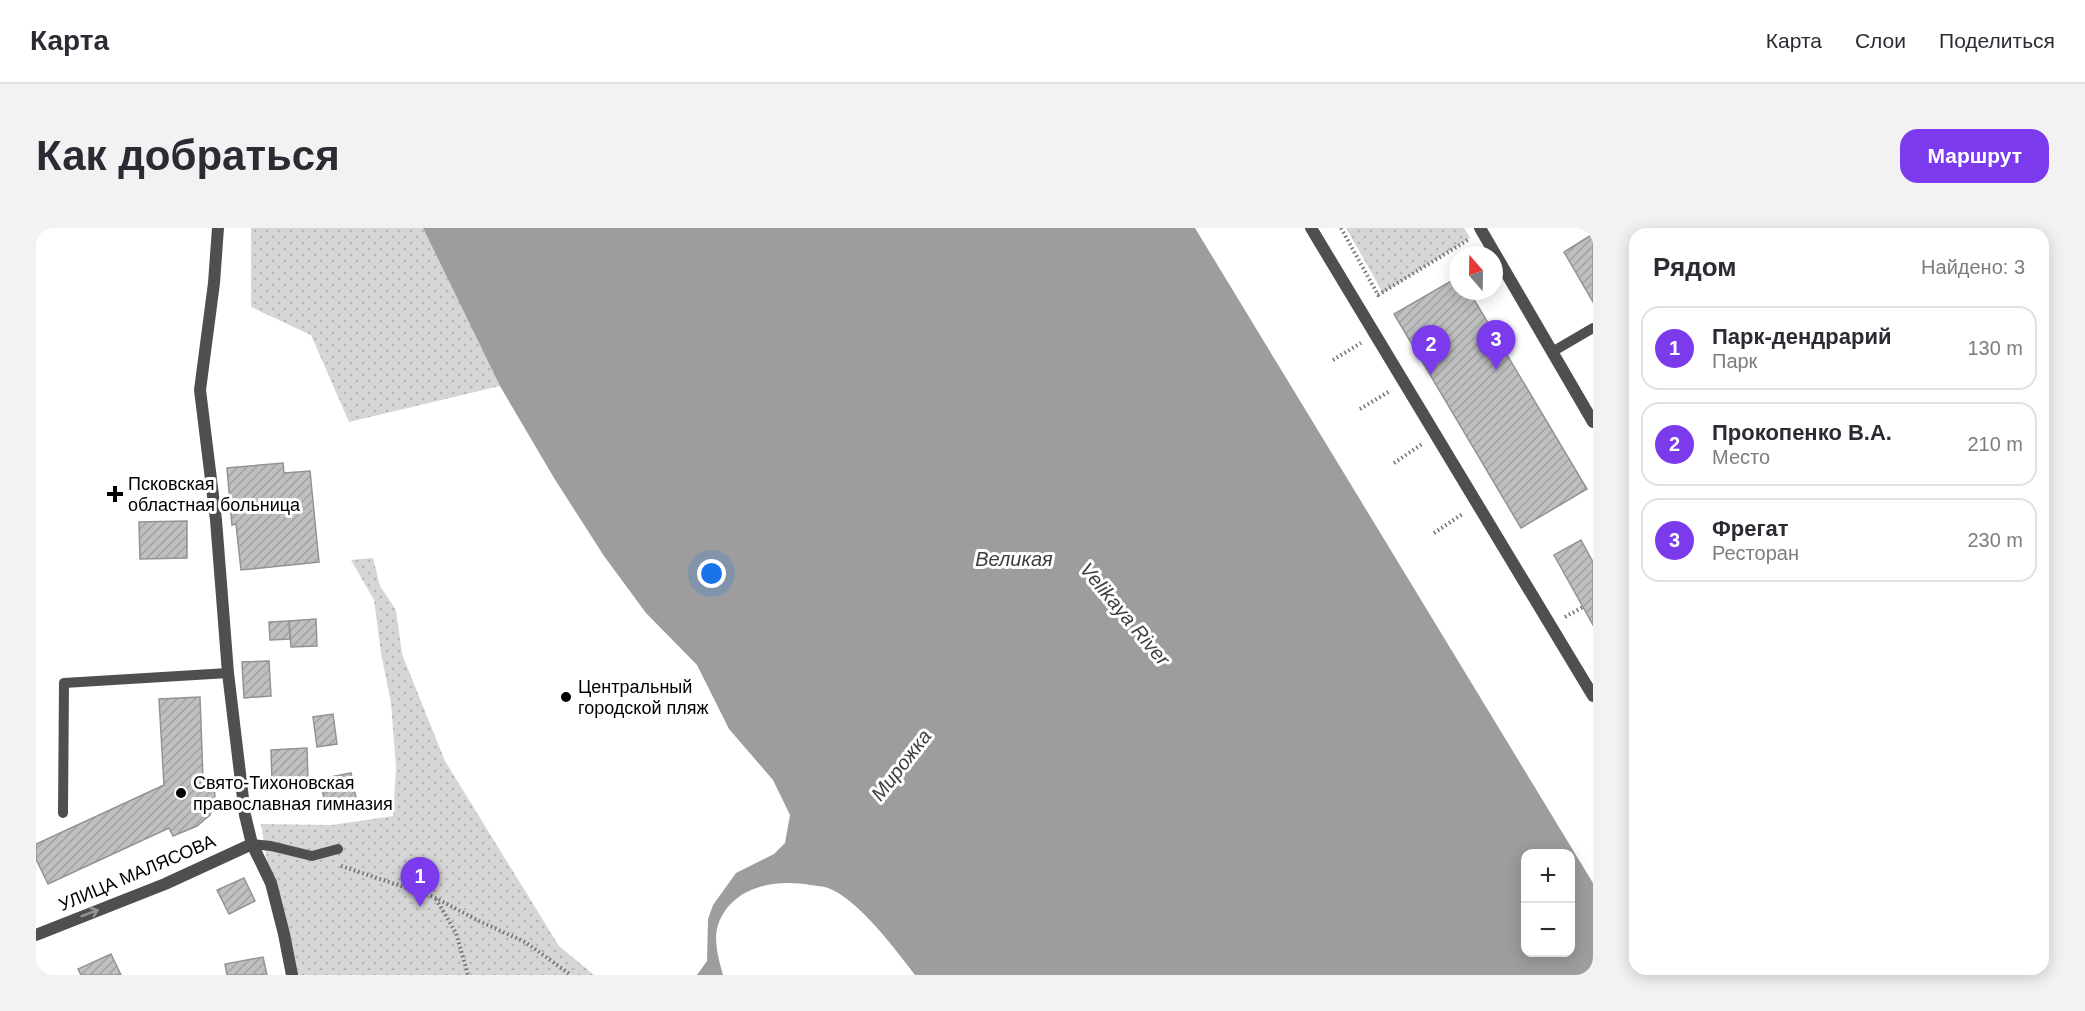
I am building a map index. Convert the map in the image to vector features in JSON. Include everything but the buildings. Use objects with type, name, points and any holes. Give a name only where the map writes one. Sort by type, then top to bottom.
[{"type":"street","points":[[219,228],[200,390],[216,520],[228,673],[245,814],[252,844],[270,883],[292,975]]},
{"type":"street","points":[[1311,228],[1593,696]]},
{"type":"street","points":[[1481,230],[1593,423]]},
{"type":"street","name":"УЛИЦА МАЛЯСОВА","points":[[36,935],[165,884],[252,844]]},
{"type":"lane","points":[[1552,352],[1593,328]]},
{"type":"lane","points":[[63,813],[64,683],[228,673]]},
{"type":"lane","points":[[252,844],[272,846],[312,856],[338,849]]},
{"type":"path","points":[[1341,228],[1378,295],[1481,230]]},
{"type":"path","points":[[1333,360],[1374,335]]},
{"type":"path","points":[[1360,409],[1404,383]]},
{"type":"path","points":[[1394,462],[1436,436]]},
{"type":"path","points":[[1434,533],[1477,504]]},
{"type":"path","points":[[1575,612],[1583,607]]},
{"type":"path","points":[[312,856],[434,897],[525,942],[572,975]]},
{"type":"path","points":[[434,897],[456,933],[468,975]]},
{"type":"shaded area","points":[[251,228],[423,228],[500,386],[349,422],[311,335],[251,307]]},
{"type":"shaded area","points":[[1346,228],[1464,228],[1470,238],[1457,246],[1449,246],[1449,251],[1383,293]]},
{"type":"shaded area","points":[[373,558],[380,586],[396,610],[402,654],[445,761],[559,946],[594,975],[286,975],[261,824],[332,825],[393,816],[396,768],[391,703],[374,600],[351,560]]},
{"type":"water","name":"Великая","points":[[423,228],[1195,228],[1572,849],[1521,849],[1521,957],[1575,957],[1575,853],[1593,883],[1593,975],[915,975],[876,926],[840,894],[824,887],[783,883],[756,888],[733,901],[718,925],[716,937],[723,975],[697,975],[707,961],[708,919],[713,905],[736,873],[774,854],[785,843],[790,815],[773,780],[729,729],[697,665],[646,613],[604,556],[554,478],[500,386]]},
{"type":"place","name":"Фрегат","points":[[1496,370]]},
{"type":"place","name":"Прокопенко В.А.","points":[[1431,375]]},
{"type":"place","name":"Псковская областная больница","points":[[115,494]]},
{"type":"place","name":"Центральный городской пляж","points":[[566,697]]},
{"type":"place","name":"Свято-Тихоновская православная гимназия","points":[[181,793]]},
{"type":"place","name":"Парк-дендрарий","points":[[420,907]]},
{"type":"water label","name":"Velikaya River","points":[[1125,614]]},
{"type":"water label","name":"Мирожка","points":[[901,765]]}]
